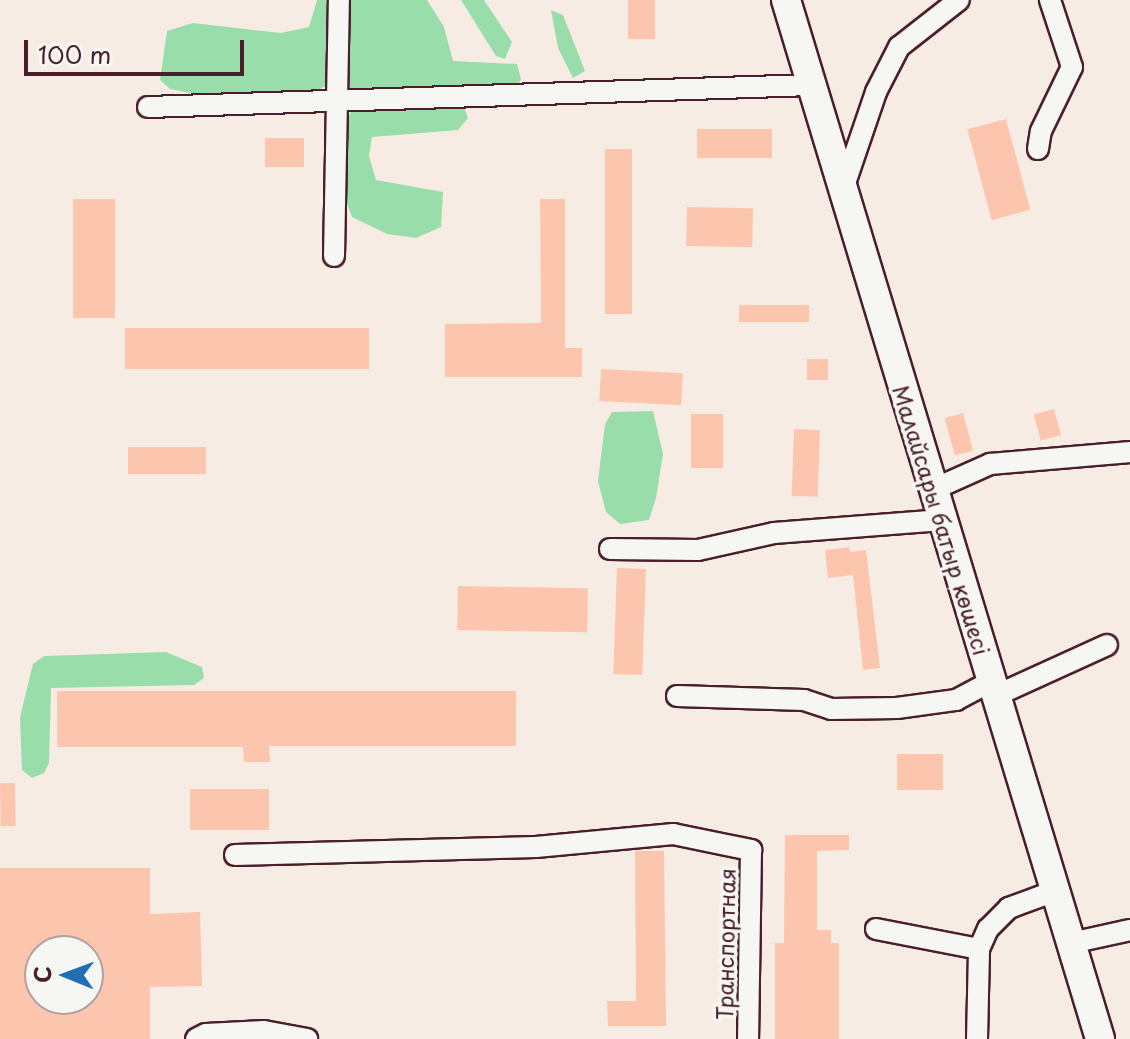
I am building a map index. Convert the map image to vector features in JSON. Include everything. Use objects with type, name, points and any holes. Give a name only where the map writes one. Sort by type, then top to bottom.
[{"type":"highway","name":"Малайсары батыр көшесі","points":[[786,0],[1100,1039]]},
{"type":"street","points":[[334,256],[339,0]]},
{"type":"street","points":[[842,192],[876,92],[899,47],[959,0]]},
{"type":"street","points":[[1038,149],[1041,131],[1072,67],[1050,0]]},
{"type":"street","points":[[148,107],[810,85]]},
{"type":"street","points":[[932,490],[990,464],[1130,452]]},
{"type":"street","points":[[610,549],[698,550],[774,533],[942,520]]},
{"type":"street","points":[[677,696],[804,700],[831,709],[897,708],[956,700],[993,689],[1107,645]]},
{"type":"street","name":"Транспортная","points":[[235,855],[536,847],[673,834],[751,850],[748,1039]]},
{"type":"street","points":[[977,1039],[979,949],[988,929],[1009,908],[1055,891]]},
{"type":"street","points":[[876,929],[979,949]]},
{"type":"street","points":[[1071,943],[1130,930]]},
{"type":"street","points":[[196,1039],[206,1034],[264,1031],[307,1039]]},
{"type":"green space","points":[[317,0],[335,0],[331,83],[309,95],[196,94],[170,89],[160,80],[167,31],[193,23],[281,33],[309,27]]},
{"type":"green space","points":[[346,0],[427,0],[444,27],[453,61],[517,64],[521,79],[517,88],[346,94]]},
{"type":"green space","points":[[461,0],[484,0],[512,42],[505,59],[496,56]]},
{"type":"green space","points":[[551,10],[563,15],[585,71],[573,78],[558,48]]},
{"type":"green space","points":[[463,105],[468,118],[458,130],[372,137],[369,156],[376,180],[443,192],[441,227],[416,238],[387,234],[352,217],[346,201],[345,122],[352,110]]},
{"type":"green space","points":[[653,411],[663,454],[656,498],[649,520],[620,524],[606,512],[598,481],[605,424],[612,412]]},
{"type":"green space","points":[[166,652],[202,667],[204,678],[194,685],[51,688],[49,763],[44,773],[32,778],[22,770],[20,717],[33,664],[44,656]]},
{"type":"building","points":[[628,0],[655,0],[655,39],[628,39]]},
{"type":"building","points":[[1006,119],[1030,210],[992,220],[967,129]]},
{"type":"building","points":[[697,129],[772,129],[772,158],[697,158]]},
{"type":"building","points":[[265,138],[304,138],[304,167],[265,167]]},
{"type":"building","points":[[605,149],[632,149],[632,314],[605,314]]},
{"type":"building","points":[[73,199],[115,199],[115,318],[73,318]]},
{"type":"building","points":[[540,199],[565,199],[565,348],[582,348],[582,377],[445,377],[445,324],[541,323]]},
{"type":"building","points":[[687,207],[753,208],[752,247],[686,246]]},
{"type":"building","points":[[739,305],[809,305],[809,322],[739,322]]},
{"type":"building","points":[[125,328],[369,328],[369,369],[125,369]]},
{"type":"building","points":[[807,359],[828,359],[828,380],[807,380]]},
{"type":"building","points":[[601,369],[683,373],[681,405],[599,401]]},
{"type":"building","points":[[1054,409],[1061,435],[1041,441],[1034,414]]},
{"type":"building","points":[[963,413],[973,451],[955,456],[945,418]]},
{"type":"building","points":[[691,414],[723,414],[723,468],[691,468]]},
{"type":"building","points":[[794,429],[820,430],[818,497],[792,496]]},
{"type":"building","points":[[128,447],[206,447],[206,474],[128,474]]},
{"type":"building","points":[[849,547],[850,552],[866,550],[880,668],[863,670],[853,575],[828,578],[825,550]]},
{"type":"building","points":[[617,568],[646,569],[642,675],[613,674]]},
{"type":"building","points":[[458,586],[588,588],[587,632],[457,630]]},
{"type":"building","points":[[57,691],[516,691],[516,746],[269,746],[270,762],[244,762],[243,747],[57,747]]},
{"type":"building","points":[[897,754],[943,754],[943,790],[897,790]]},
{"type":"building","points":[[0,783],[15,783],[16,826],[1,826]]},
{"type":"building","points":[[190,789],[269,789],[269,830],[190,830]]},
{"type":"building","points":[[785,835],[849,835],[849,850],[817,851],[817,930],[831,930],[831,943],[839,943],[839,1039],[775,1039],[775,943],[784,943]]},
{"type":"building","points":[[635,851],[664,851],[666,1026],[608,1026],[607,1001],[636,1001]]},
{"type":"building","points":[[0,868],[150,868],[150,914],[200,912],[202,986],[150,987],[150,1039],[0,1039]]}]
